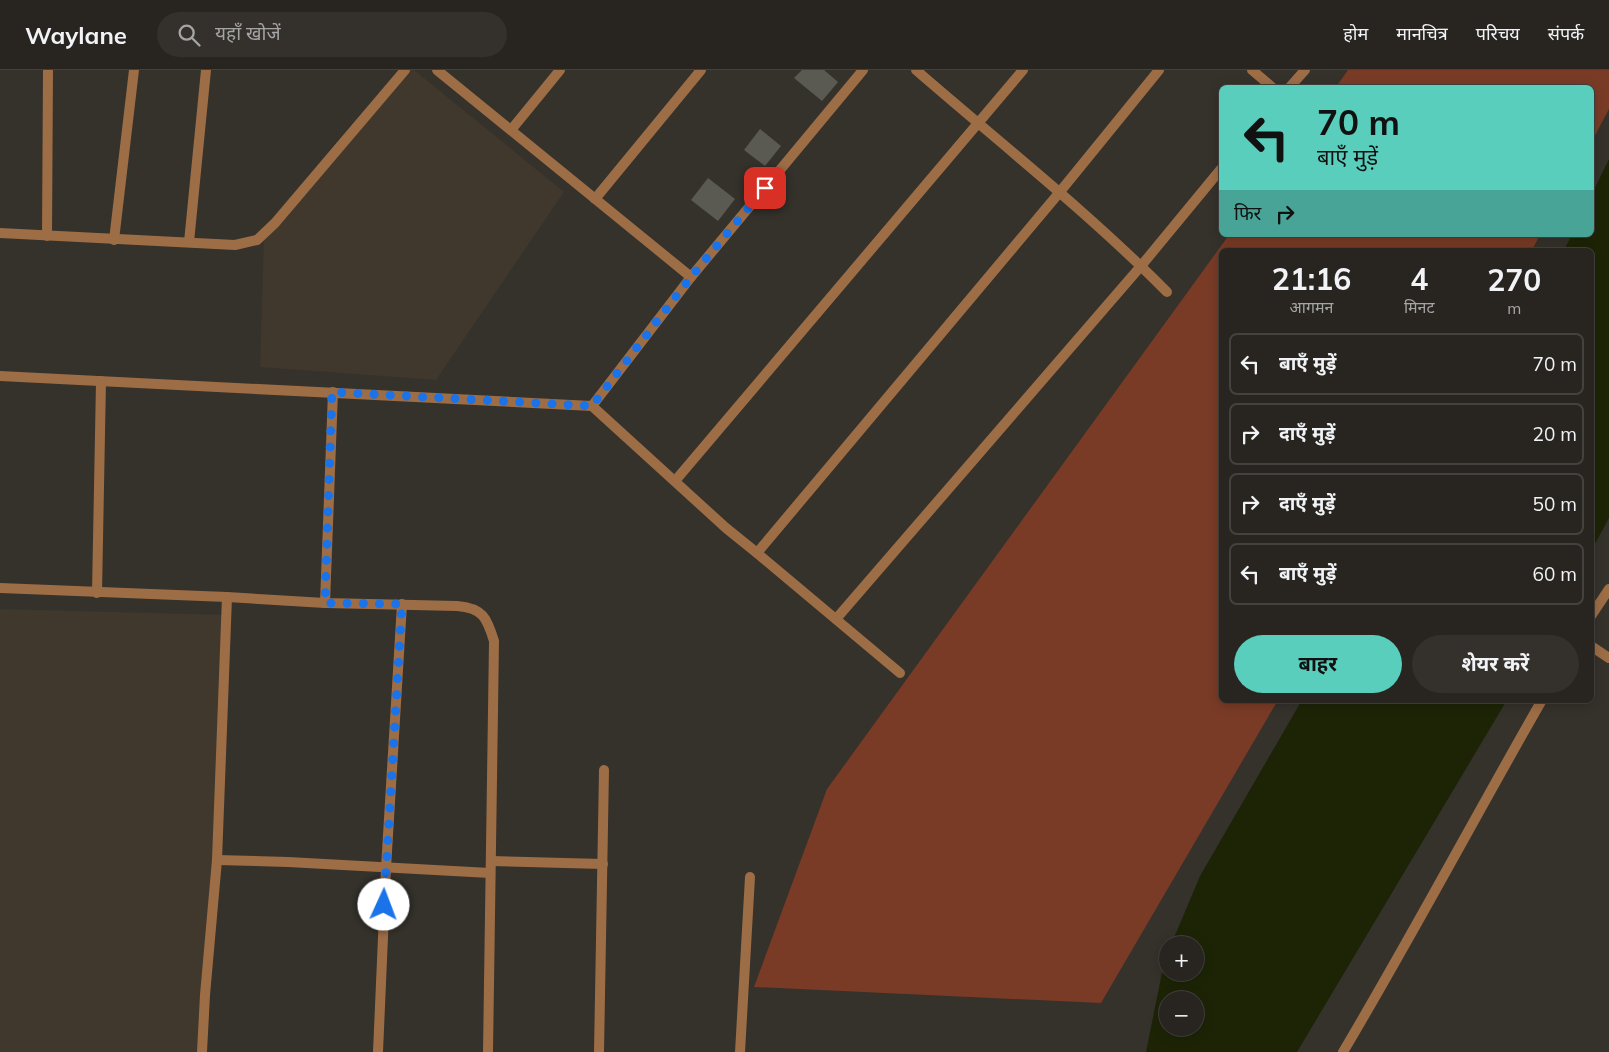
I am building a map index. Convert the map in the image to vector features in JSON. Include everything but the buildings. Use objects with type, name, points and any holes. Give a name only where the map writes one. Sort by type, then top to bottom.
[{"type":"street","points":[[47,236],[48,70]]},
{"type":"street","points":[[114,240],[134,70]]},
{"type":"street","points":[[189,242],[206,70]]},
{"type":"street","points":[[0,233],[235,245],[257,240],[274,223],[405,70]]},
{"type":"street","points":[[438,70],[691,277]]},
{"type":"street","points":[[510,130],[560,70]]},
{"type":"street","points":[[595,199],[702,70]]},
{"type":"street","points":[[592,406],[691,277],[863,70]]},
{"type":"street","points":[[916,70],[1059,193],[1141,266],[1167,292]]},
{"type":"street","points":[[675,481],[1023,70]]},
{"type":"street","points":[[757,552],[1059,193],[1159,70]]},
{"type":"street","points":[[1252,70],[1270,85]]},
{"type":"street","points":[[1292,85],[1305,70]]},
{"type":"street","points":[[836,619],[1141,266],[1219,171]]},
{"type":"street","points":[[0,376],[592,406],[726,528],[900,673]]},
{"type":"street","points":[[98,593],[101,381]]},
{"type":"street","points":[[325,603],[332,392]]},
{"type":"street","points":[[0,588],[325,603],[471,607],[484,616],[494,641],[488,1052]]},
{"type":"street","points":[[1594,612],[1609,589]]},
{"type":"street","points":[[202,1052],[204,995],[217,860],[227,597]]},
{"type":"street","points":[[378,1052],[386,868],[402,604]]},
{"type":"street","points":[[1594,648],[1609,658]]},
{"type":"street","points":[[1343,1052],[1393,968],[1466,833],[1540,703]]},
{"type":"street","points":[[599,1052],[604,770]]},
{"type":"street","points":[[217,860],[490,873]]},
{"type":"street","points":[[490,861],[603,864]]},
{"type":"street","points":[[740,1052],[750,877]]},
{"type":"shaded area","points":[[408,70],[414,70],[564,192],[436,380],[260,367],[264,240]]},
{"type":"shaded area","points":[[1348,70],[1609,70],[1609,109],[1594,137],[1594,85],[1337,85]]},
{"type":"shaded area","points":[[1609,159],[1609,518],[1594,546],[1594,248],[1565,248],[1571,237],[1594,237],[1594,190]]},
{"type":"shaded area","points":[[1228,237],[1539,237],[1533,248],[1220,248]]},
{"type":"shaded area","points":[[1219,249],[1219,703],[1276,703],[1101,1003],[754,987],[827,789]]},
{"type":"shaded area","points":[[0,609],[226,615],[203,1052],[0,1052]]},
{"type":"shaded area","points":[[1300,703],[1505,703],[1297,1052],[1146,1052],[1160,981],[1204,981],[1204,936],[1175,936],[1200,876]]},
{"type":"route","points":[[384,905],[402,604],[325,603],[332,392],[592,406],[691,277],[765,188]]}]
